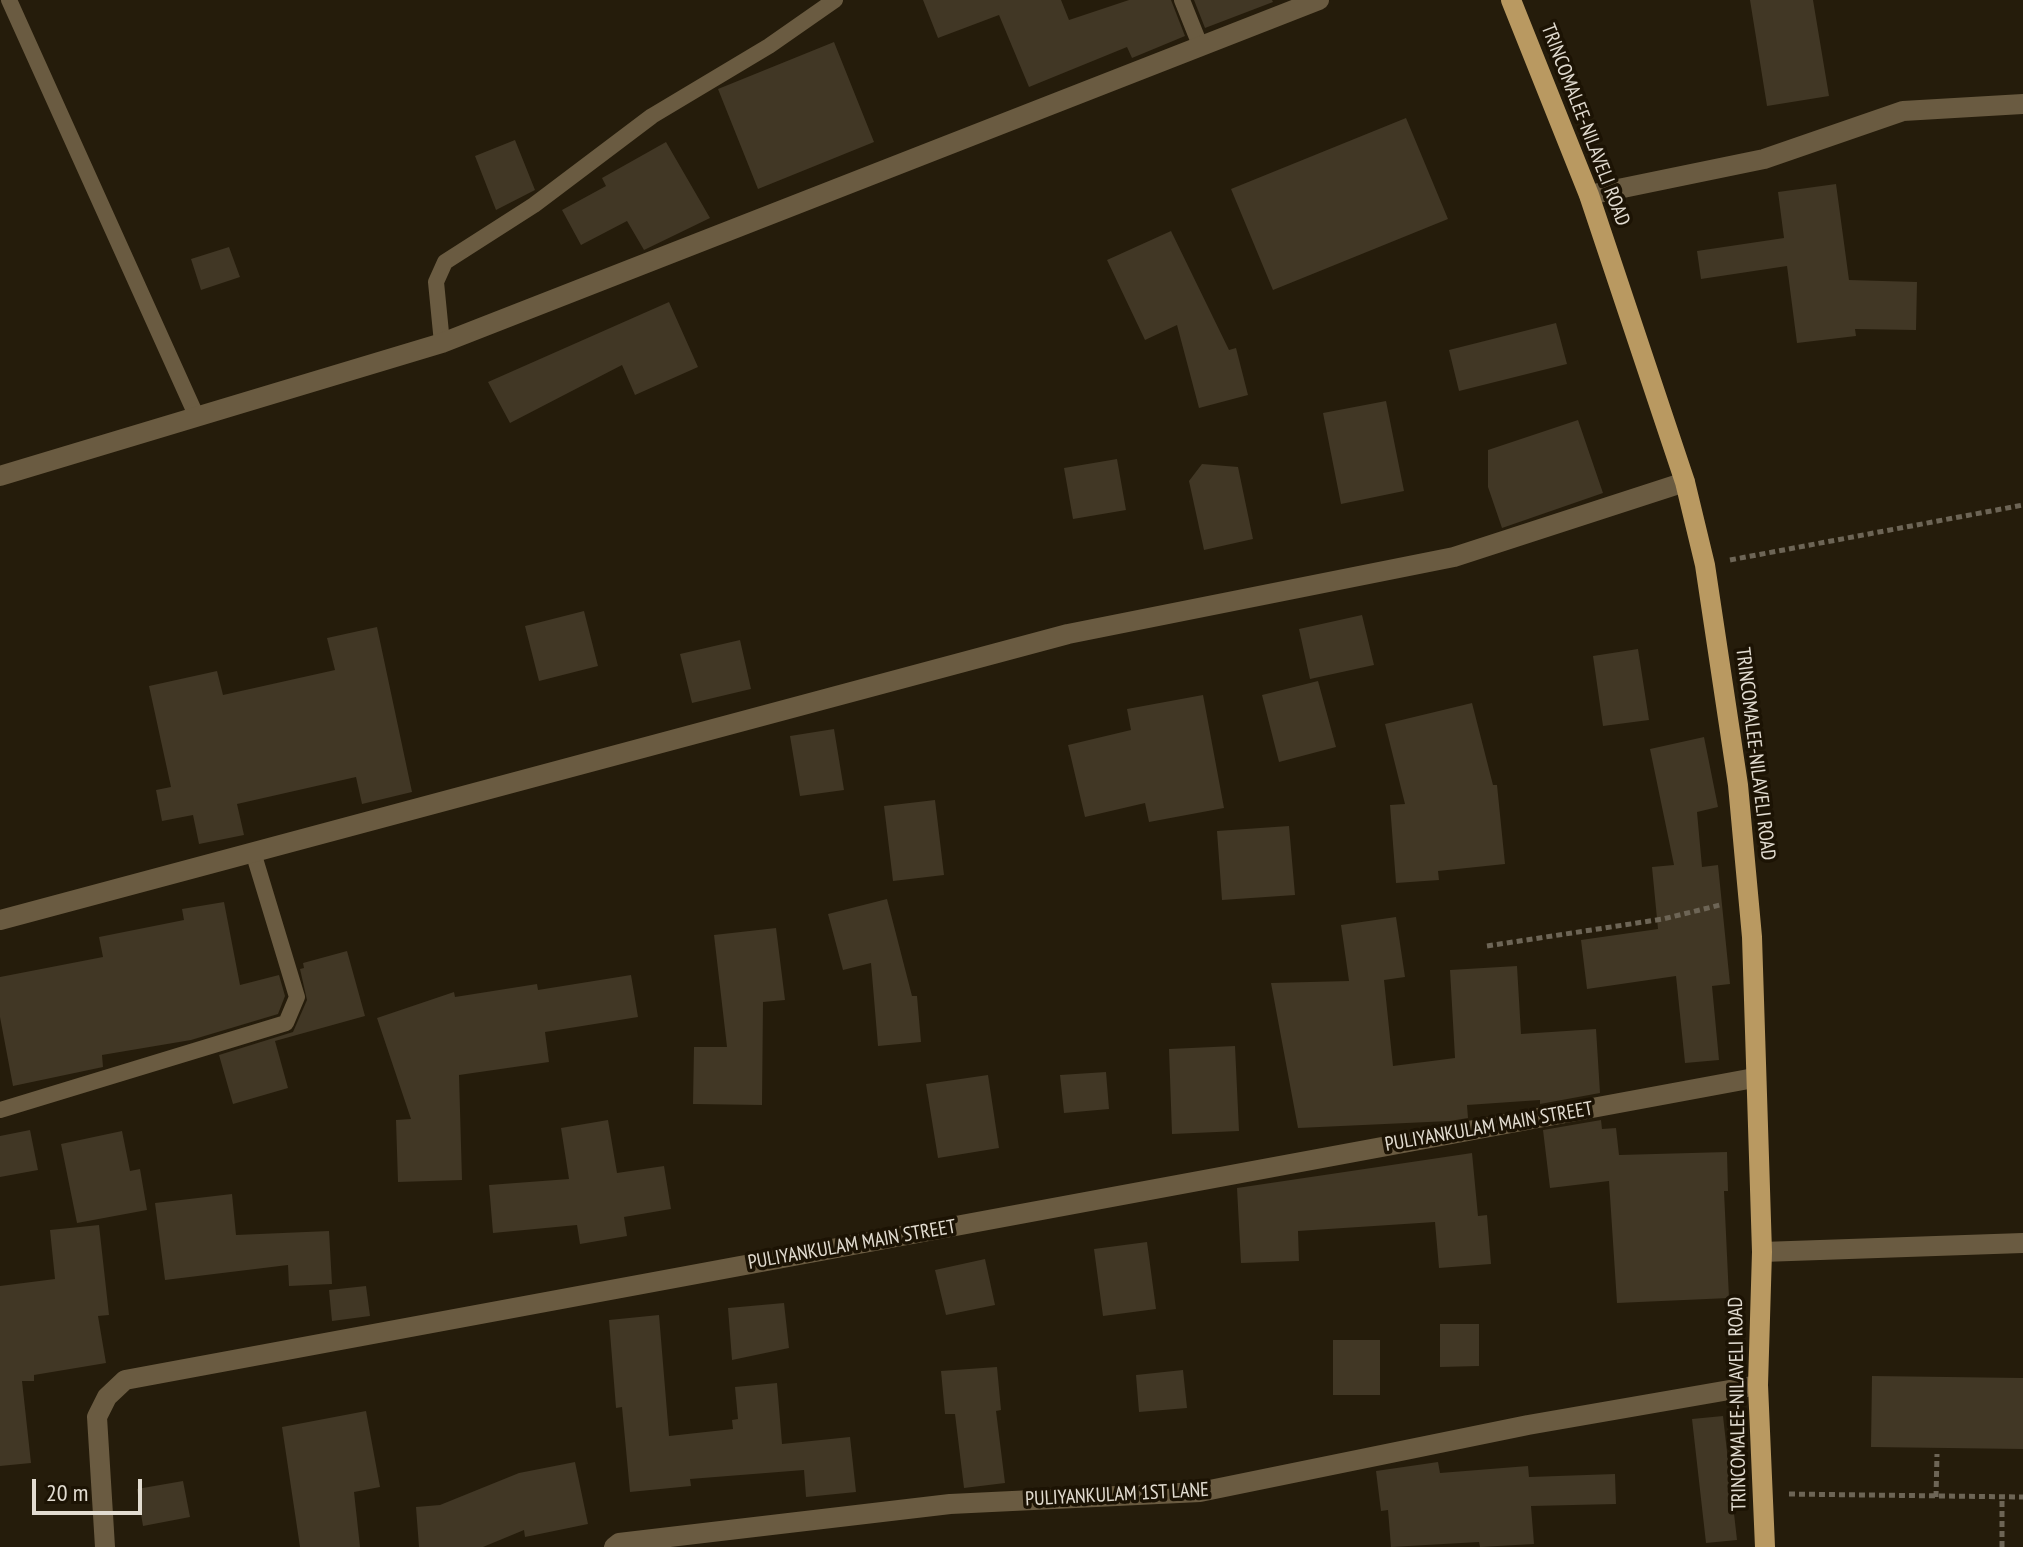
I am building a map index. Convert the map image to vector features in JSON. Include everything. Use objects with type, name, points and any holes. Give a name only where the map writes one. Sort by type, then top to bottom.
[{"type":"main road","name":"TRINCOMALEE-NILAVELI ROAD","points":[[1511,0],[1589,195],[1685,482],[1705,565],[1738,785],[1748,898],[1762,1252],[1758,1385],[1765,1547]]},
{"type":"street","points":[[0,476],[442,343],[1319,0]]},
{"type":"street","points":[[1589,195],[1764,159],[1903,111],[2023,104]]},
{"type":"street","points":[[0,920],[1068,634],[1454,557],[1685,482]]},
{"type":"street","name":"PULIYANKULAM MAIN STREET","points":[[105,1547],[97,1417],[107,1397],[125,1380],[1754,1078]]},
{"type":"street","points":[[1762,1252],[2023,1243]]},
{"type":"street","name":"PULIYANKULAM 1ST LANE","points":[[614,1547],[619,1543],[950,1504],[1200,1492],[1528,1425],[1758,1385]]},
{"type":"lane","points":[[9,0],[196,415]]},
{"type":"lane","points":[[442,343],[436,282],[445,262],[534,205],[652,116],[769,46],[835,0]]},
{"type":"lane","points":[[1182,0],[1200,45]]},
{"type":"lane","points":[[0,1110],[286,1023],[297,997],[253,852]]},
{"type":"path","points":[[1705,565],[1998,507],[2023,505]]},
{"type":"path","points":[[1487,946],[1663,919],[1748,898]]},
{"type":"path","points":[[1936,1497],[1937,1454]]},
{"type":"path","points":[[1764,1494],[2023,1497]]},
{"type":"path","points":[[2002,1497],[2002,1547]]},
{"type":"building","points":[[923,0],[1061,0],[1069,20],[1129,0],[1171,0],[1185,36],[1132,58],[1127,47],[1029,87],[999,15],[938,38]]},
{"type":"building","points":[[1194,0],[1272,0],[1273,2],[1205,28]]},
{"type":"building","points":[[1750,0],[1813,0],[1829,96],[1767,106]]},
{"type":"building","points":[[834,42],[874,142],[758,189],[718,89]]},
{"type":"building","points":[[1406,118],[1448,219],[1273,290],[1231,189]]},
{"type":"building","points":[[515,140],[535,190],[496,210],[475,156]]},
{"type":"building","points":[[666,142],[710,218],[644,250],[627,221],[581,245],[562,210],[606,186],[602,178]]},
{"type":"building","points":[[1836,184],[1849,280],[1917,282],[1916,330],[1855,329],[1856,336],[1797,343],[1787,266],[1701,279],[1697,251],[1784,238],[1778,192]]},
{"type":"building","points":[[1171,231],[1229,350],[1236,348],[1248,395],[1199,408],[1177,325],[1145,340],[1107,260]]},
{"type":"building","points":[[229,247],[240,277],[201,290],[191,259]]},
{"type":"building","points":[[669,302],[698,367],[635,395],[622,365],[510,423],[488,382]]},
{"type":"building","points":[[1556,323],[1567,364],[1459,391],[1449,350]]},
{"type":"building","points":[[1386,401],[1404,491],[1341,504],[1323,413]]},
{"type":"building","points":[[1578,420],[1603,493],[1502,528],[1488,487],[1488,450]]},
{"type":"building","points":[[1117,459],[1126,510],[1073,519],[1064,468]]},
{"type":"building","points":[[1202,464],[1238,467],[1253,539],[1204,550],[1189,481]]},
{"type":"building","points":[[584,611],[598,666],[539,681],[525,626]]},
{"type":"building","points":[[1362,615],[1374,665],[1310,679],[1299,629]]},
{"type":"building","points":[[377,627],[412,792],[362,804],[356,777],[237,804],[244,835],[199,844],[193,815],[162,821],[156,790],[171,787],[149,686],[217,671],[223,695],[335,670],[327,638]]},
{"type":"building","points":[[740,640],[751,689],[692,703],[680,654]]},
{"type":"building","points":[[1638,649],[1649,720],[1603,726],[1593,656]]},
{"type":"building","points":[[1318,681],[1336,747],[1279,762],[1262,695]]},
{"type":"building","points":[[1203,695],[1224,808],[1149,822],[1145,803],[1085,817],[1068,745],[1131,730],[1127,709]]},
{"type":"building","points":[[1472,703],[1493,785],[1497,785],[1505,864],[1438,871],[1439,880],[1396,883],[1390,805],[1405,804],[1385,724]]},
{"type":"building","points":[[834,729],[844,790],[800,796],[790,736]]},
{"type":"building","points":[[1704,737],[1718,807],[1697,812],[1702,867],[1718,865],[1730,984],[1712,986],[1719,1060],[1685,1063],[1676,976],[1587,989],[1581,940],[1658,929],[1652,867],[1674,865],[1650,749]]},
{"type":"building","points":[[935,800],[944,875],[893,881],[884,806]]},
{"type":"building","points":[[1289,826],[1295,895],[1222,900],[1217,831]]},
{"type":"building","points":[[887,899],[912,996],[917,996],[921,1042],[878,1046],[871,963],[843,970],[828,914]]},
{"type":"building","points":[[224,902],[240,985],[279,975],[285,996],[278,1014],[191,1040],[102,1055],[103,1067],[13,1086],[0,1017],[0,977],[103,957],[99,937],[184,920],[182,909]]},
{"type":"building","points":[[1396,917],[1405,977],[1384,980],[1393,1066],[1455,1058],[1450,970],[1517,966],[1521,1034],[1596,1029],[1600,1093],[1540,1104],[1540,1100],[1467,1105],[1468,1118],[1450,1121],[1298,1128],[1271,983],[1349,981],[1341,925]]},
{"type":"building","points":[[776,928],[785,1000],[763,1002],[762,1105],[693,1104],[694,1047],[727,1047],[714,935]]},
{"type":"building","points":[[347,951],[365,1016],[275,1041],[288,1088],[233,1104],[219,1055],[293,1032],[307,1000],[300,969],[304,968],[303,963]]},
{"type":"building","points":[[631,975],[638,1017],[545,1032],[549,1062],[459,1075],[462,1180],[398,1182],[396,1120],[411,1119],[377,1018],[454,992],[455,997],[537,984],[538,990]]},
{"type":"building","points":[[1235,1046],[1239,1131],[1172,1134],[1169,1049]]},
{"type":"building","points":[[1106,1072],[1109,1109],[1064,1113],[1060,1075]]},
{"type":"building","points":[[988,1075],[999,1148],[938,1158],[926,1084]]},
{"type":"building","points":[[608,1120],[617,1173],[664,1166],[671,1209],[624,1217],[627,1236],[580,1244],[577,1225],[493,1233],[489,1185],[569,1179],[561,1128]]},
{"type":"building","points":[[1601,1120],[1602,1129],[1616,1128],[1619,1155],[1727,1152],[1728,1191],[1724,1191],[1729,1298],[1617,1303],[1609,1181],[1550,1188],[1543,1130]]},
{"type":"building","points":[[30,1130],[38,1170],[0,1177],[0,1136]]},
{"type":"building","points":[[122,1131],[130,1171],[140,1169],[147,1210],[77,1223],[61,1144]]},
{"type":"building","points":[[1472,1153],[1478,1216],[1487,1215],[1491,1264],[1439,1268],[1435,1222],[1298,1231],[1299,1261],[1241,1263],[1237,1188]]},
{"type":"building","points":[[232,1194],[236,1235],[329,1231],[332,1284],[289,1286],[288,1265],[165,1280],[155,1203]]},
{"type":"building","points":[[99,1225],[109,1315],[98,1316],[106,1363],[34,1375],[34,1381],[22,1381],[31,1463],[0,1466],[0,1286],[55,1279],[50,1230]]},
{"type":"building","points":[[1147,1242],[1156,1309],[1103,1316],[1094,1249]]},
{"type":"building","points":[[985,1259],[995,1305],[946,1315],[935,1270]]},
{"type":"building","points":[[366,1286],[370,1316],[332,1321],[329,1290]]},
{"type":"building","points":[[784,1303],[789,1348],[732,1360],[728,1308]]},
{"type":"building","points":[[659,1315],[669,1436],[733,1429],[732,1420],[738,1419],[735,1387],[777,1383],[782,1444],[850,1437],[856,1492],[806,1497],[804,1470],[690,1479],[691,1486],[630,1492],[622,1407],[616,1408],[609,1320]]},
{"type":"building","points":[[1440,1324],[1479,1324],[1479,1366],[1440,1367]]},
{"type":"building","points":[[1333,1340],[1380,1340],[1380,1395],[1333,1395]]},
{"type":"building","points":[[997,1367],[1001,1410],[996,1411],[1005,1483],[964,1488],[955,1414],[945,1414],[941,1371]]},
{"type":"building","points":[[1183,1370],[1187,1408],[1139,1412],[1136,1375]]},
{"type":"building","points":[[1872,1376],[2023,1378],[2023,1449],[1871,1447]]},
{"type":"building","points":[[366,1411],[380,1487],[354,1492],[360,1547],[300,1547],[282,1427]]},
{"type":"building","points":[[1723,1416],[1737,1540],[1706,1543],[1692,1419]]},
{"type":"building","points":[[575,1462],[588,1524],[525,1537],[524,1530],[483,1547],[419,1547],[416,1507],[440,1505],[519,1473]]},
{"type":"building","points":[[1438,1462],[1440,1473],[1528,1466],[1529,1477],[1615,1474],[1616,1504],[1531,1506],[1534,1544],[1480,1547],[1479,1542],[1391,1547],[1388,1510],[1381,1511],[1376,1471]]},
{"type":"building","points":[[183,1481],[190,1517],[143,1526],[137,1489]]}]
